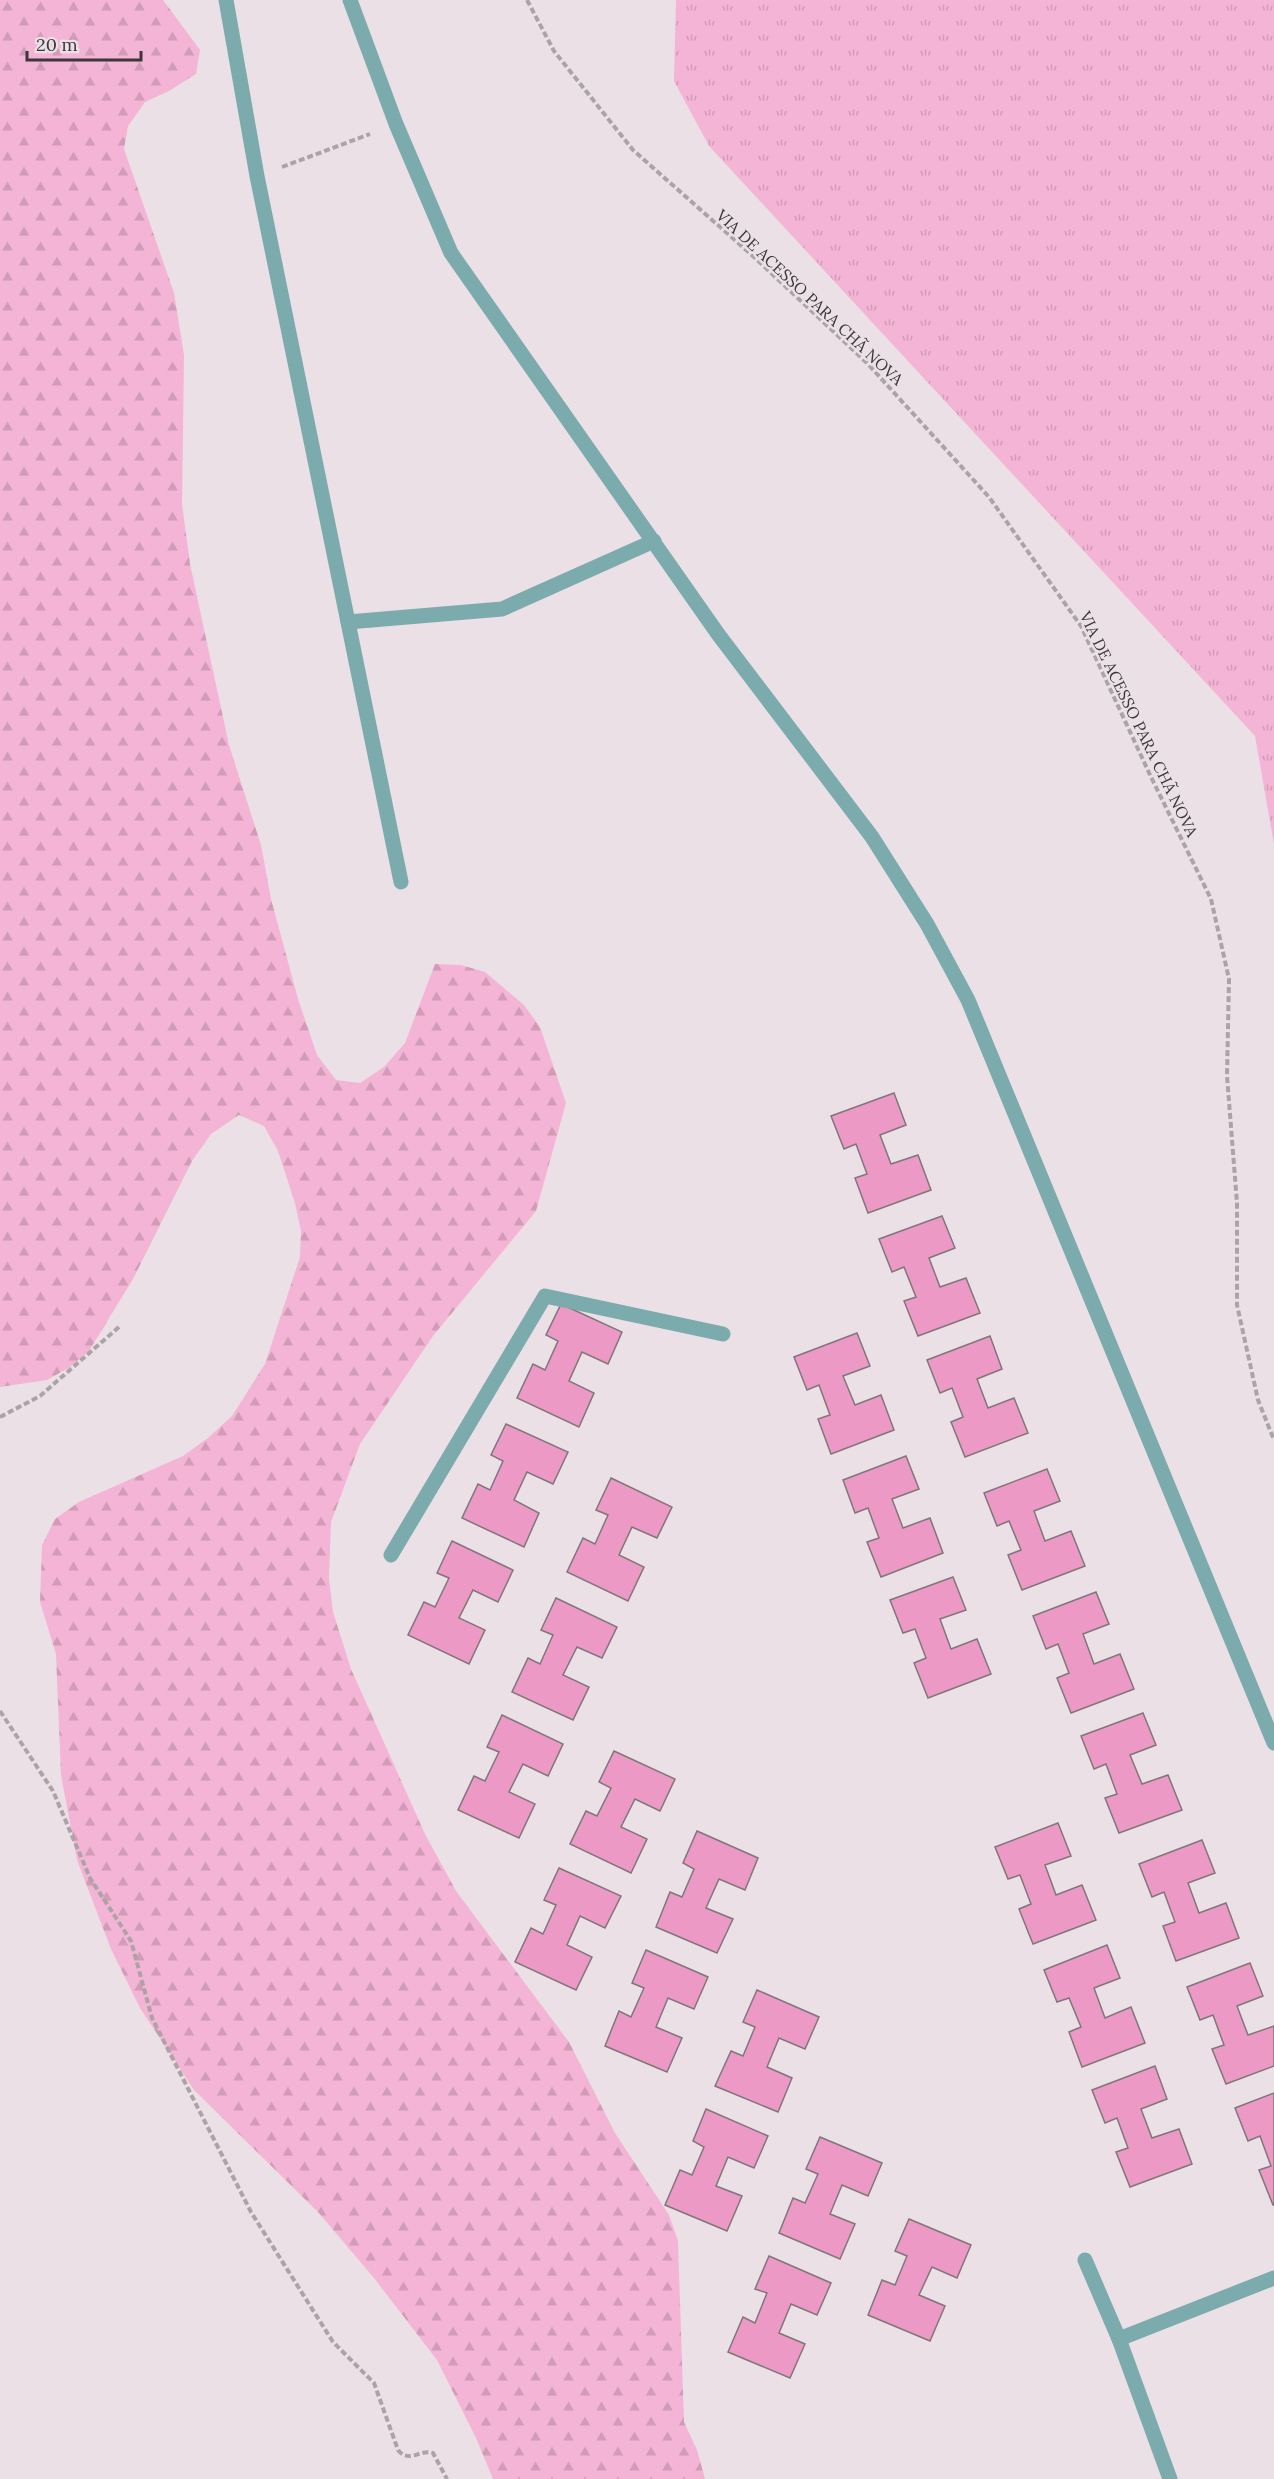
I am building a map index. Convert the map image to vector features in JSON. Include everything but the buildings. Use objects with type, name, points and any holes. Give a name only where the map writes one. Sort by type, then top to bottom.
[{"type":"street","points":[[226,0],[257,176],[401,882]]},
{"type":"street","points":[[350,0],[396,124],[451,253],[718,634],[872,837],[927,924],[968,1000],[1274,1743]]},
{"type":"street","points":[[348,622],[502,609],[654,541]]},
{"type":"street","points":[[391,1555],[545,1296],[723,1334]]},
{"type":"street","points":[[1085,2260],[1119,2339],[1170,2479]]},
{"type":"street","points":[[1119,2339],[1274,2278]]},
{"type":"path","name":"VIA DE ACESSO PARA CHÃ NOVA","points":[[527,0],[554,51],[633,150],[754,256],[867,363],[990,497],[1081,626],[1211,899],[1229,979],[1227,1076],[1237,1203],[1237,1305],[1258,1400],[1274,1440]]},
{"type":"path","points":[[257,176],[396,124]]},
{"type":"path","points":[[0,1417],[39,1396],[119,1327]]},
{"type":"path","points":[[0,1711],[53,1791],[90,1878],[131,1941],[153,2018],[251,2212],[333,2342],[374,2383],[402,2456],[408,2458],[423,2452],[433,2453],[447,2479]]},
{"type":"green space","points":[[0,0],[163,0],[200,50],[196,74],[169,91],[145,102],[128,126],[124,149],[174,293],[184,355],[182,504],[190,564],[229,745],[261,845],[271,899],[298,999],[317,1055],[336,1080],[360,1083],[384,1067],[405,1043],[435,964],[461,965],[485,972],[524,1005],[540,1027],[566,1103],[536,1211],[433,1336],[360,1444],[331,1522],[329,1579],[333,1612],[351,1669],[425,1834],[456,1891],[569,2042],[615,2133],[669,2215],[678,2241],[684,2422],[697,2450],[705,2479],[493,2479],[476,2438],[437,2360],[374,2278],[318,2212],[194,2090],[140,2008],[111,1949],[77,1860],[61,1775],[56,1654],[40,1602],[42,1545],[55,1519],[79,1502],[183,1456],[208,1438],[232,1416],[265,1364],[300,1257],[301,1231],[295,1203],[278,1151],[264,1126],[239,1115],[211,1134],[192,1161],[133,1279],[89,1351],[70,1367],[47,1380],[0,1387]]},
{"type":"green space","points":[[676,0],[1274,0],[1274,844],[1255,736],[709,146],[674,81]]}]
